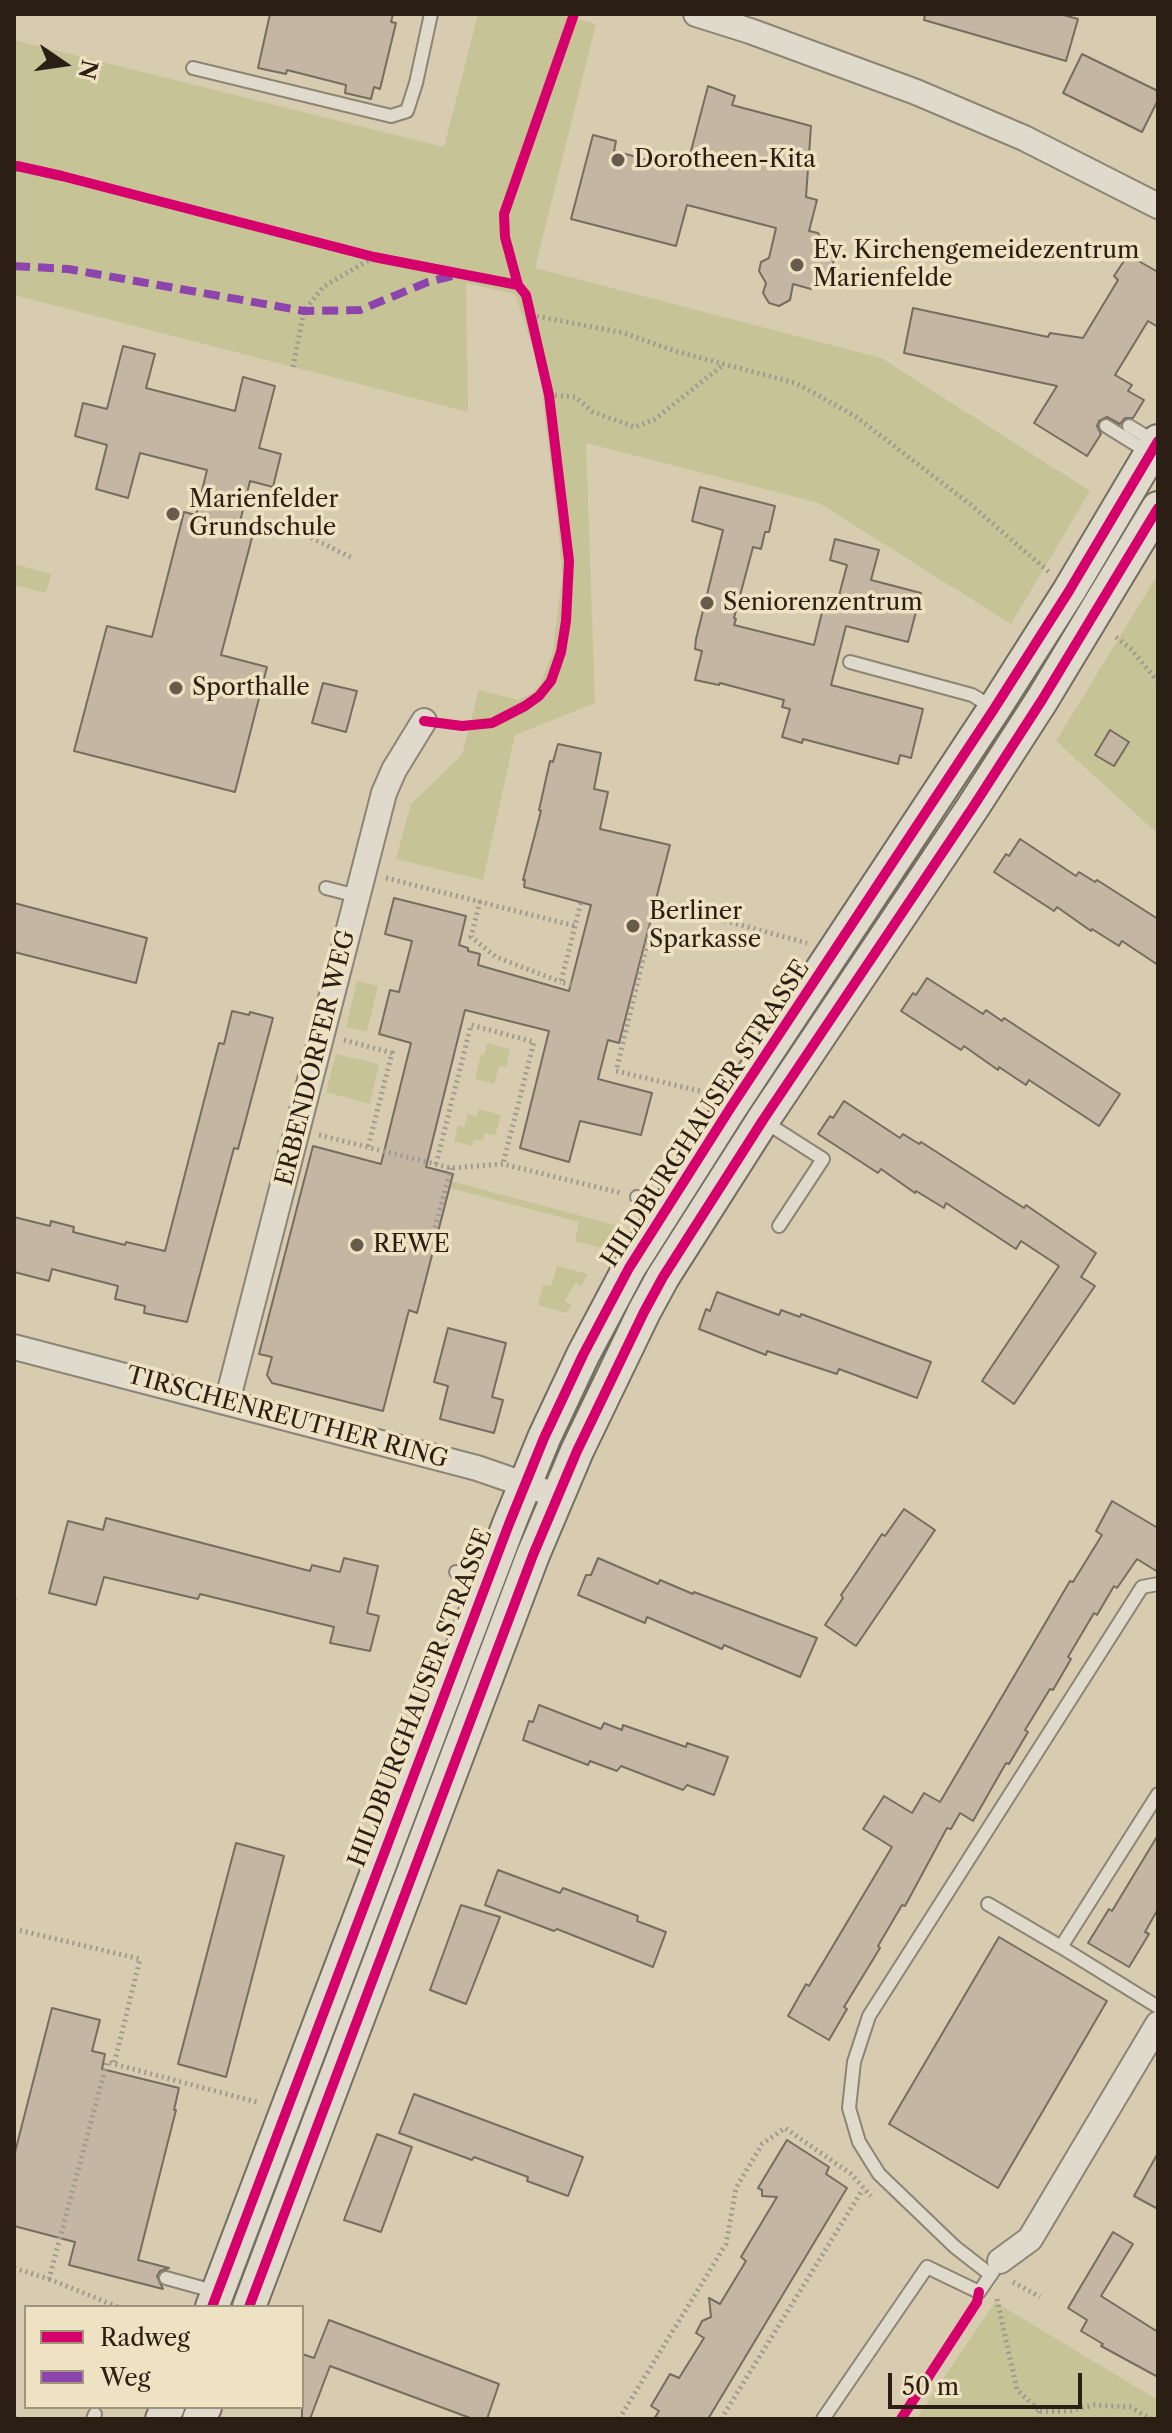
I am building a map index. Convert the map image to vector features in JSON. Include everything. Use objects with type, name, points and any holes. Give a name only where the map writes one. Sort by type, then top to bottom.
[{"type":"main road","name":"HILDBURGHAUSER STRASSE","points":[[502,1590],[558,1496],[589,1383],[629,1268],[994,709],[1155,446]]},
{"type":"main road","name":"HILDBURGHAUSER STRASSE","points":[[215,2300],[331,2042],[502,1590],[526,1483],[589,1383],[663,1277],[763,1120],[1012,747],[1158,508]]},
{"type":"main road","name":"HILDBURGHAUSER STRASSE","points":[[250,2305],[331,2042]]},
{"type":"street","points":[[696,14],[916,92],[1024,138],[1158,206]]},
{"type":"street","name":"ERBENDORFER WEG","points":[[227,1402],[384,793],[394,770],[424,721]]},
{"type":"street","name":"TIRSCHENREUTHER RING","points":[[14,1347],[477,1468],[558,1496]]},
{"type":"street","points":[[995,2269],[1030,2239],[1158,2024]]},
{"type":"lane","points":[[193,68],[391,116],[407,111],[431,14]]},
{"type":"lane","points":[[1106,426],[1155,446]]},
{"type":"lane","points":[[1129,426],[1155,446]]},
{"type":"lane","points":[[850,662],[972,695],[994,709]]},
{"type":"lane","points":[[326,888],[357,896]]},
{"type":"lane","points":[[763,1120],[823,1159],[779,1226]]},
{"type":"lane","points":[[637,1197],[668,1206]]},
{"type":"lane","points":[[456,1572],[502,1590]]},
{"type":"lane","points":[[823,2419],[927,2267],[979,2292],[995,2269],[955,2247],[879,2174],[859,2142],[849,2108],[854,2062],[869,2016],[1142,1587],[1158,1584]]},
{"type":"lane","points":[[1061,1947],[1158,1794]]},
{"type":"lane","points":[[988,1904],[1158,2007]]},
{"type":"lane","points":[[166,2278],[215,2300]]},
{"type":"path","points":[[293,367],[304,311],[323,287],[374,257]]},
{"type":"path","points":[[531,315],[624,333],[678,352],[796,383],[855,416],[971,505],[1049,572]]},
{"type":"path","points":[[549,395],[575,397],[593,412],[635,427],[655,419],[724,364]]},
{"type":"path","points":[[272,523],[296,530],[354,559]]},
{"type":"path","points":[[1116,637],[1131,649],[1158,682]]},
{"type":"path","points":[[379,876],[575,926]]},
{"type":"path","points":[[480,901],[471,937],[496,957],[571,985]]},
{"type":"path","points":[[561,982],[581,902]]},
{"type":"path","points":[[700,1091],[616,1071],[656,902],[807,943]]},
{"type":"path","points":[[436,1164],[471,1025],[534,1042],[503,1164]]},
{"type":"path","points":[[337,1038],[392,1053],[368,1147]]},
{"type":"path","points":[[313,1134],[451,1168],[503,1164],[637,1197]]},
{"type":"path","points":[[442,1243],[434,1231],[451,1168]]},
{"type":"path","points":[[14,1929],[140,1959],[114,2064]]},
{"type":"path","points":[[49,2279],[107,2062],[261,2103]]},
{"type":"path","points":[[619,2419],[726,2244],[736,2188],[762,2144],[785,2128],[851,2174],[874,2199]]},
{"type":"path","points":[[721,2419],[863,2189]]},
{"type":"path","points":[[14,2268],[113,2305]]},
{"type":"path","points":[[995,2269],[1040,2297]]},
{"type":"path","points":[[995,2269],[1017,2390],[1040,2411],[1069,2411],[1094,2405],[1130,2407],[1151,2419]]},
{"type":"path","points":[[901,2419],[977,2302],[979,2292]]},
{"type":"path","points":[[1037,2419],[1040,2411]]},
{"type":"shaded area","points":[[478,14],[556,14],[596,24],[535,268],[881,358],[1090,491],[1011,624],[819,503],[586,443],[595,703],[515,735],[483,880],[396,859],[411,804],[462,755],[479,690],[518,700],[533,692],[541,683],[553,651],[562,576],[559,535],[539,366],[515,294],[466,283],[468,412],[14,295],[14,40],[444,147]]},
{"type":"shaded area","points":[[14,564],[51,574],[46,593],[14,585]]},
{"type":"shaded area","points":[[1158,574],[1158,834],[1056,741]]},
{"type":"shaded area","points":[[357,981],[378,986],[367,1032],[346,1027]]},
{"type":"shaded area","points":[[487,1043],[510,1049],[506,1067],[499,1066],[494,1084],[475,1079]]},
{"type":"shaded area","points":[[336,1054],[379,1064],[370,1104],[326,1092]]},
{"type":"shaded area","points":[[479,1109],[501,1115],[495,1136],[485,1133],[483,1141],[474,1139],[472,1146],[454,1141],[458,1125],[464,1127],[468,1114],[477,1116]]},
{"type":"shaded area","points":[[451,1181],[615,1225],[602,1248],[575,1241],[579,1222],[450,1188]]},
{"type":"shaded area","points":[[557,1266],[588,1274],[581,1286],[575,1283],[565,1301],[571,1305],[567,1313],[538,1305],[543,1285],[551,1286]]},
{"type":"shaded area","points":[[490,1613],[497,1616],[345,2017],[338,2015]]},
{"type":"shaded area","points":[[995,2302],[1158,2400],[1158,2419],[916,2419]]},
{"type":"building","points":[[270,14],[393,14],[391,22],[396,23],[380,89],[374,87],[371,99],[345,93],[346,85],[287,70],[286,74],[258,68]]},
{"type":"building","points":[[925,14],[1060,14],[1078,19],[1066,61],[924,20]]},
{"type":"building","points":[[1082,54],[1158,91],[1158,100],[1142,132],[1063,93]]},
{"type":"building","points":[[708,86],[735,96],[732,105],[811,126],[806,197],[817,200],[809,231],[818,233],[834,260],[819,283],[811,289],[793,284],[790,300],[779,306],[769,303],[763,293],[766,283],[759,271],[761,262],[769,258],[776,228],[687,205],[676,246],[571,219],[593,135],[616,141],[614,151],[686,170]]},
{"type":"building","points":[[1128,255],[1158,272],[1158,327],[1148,321],[1115,375],[1132,385],[1128,391],[1144,400],[1133,418],[1125,418],[1120,424],[1107,417],[1099,421],[1097,426],[1101,434],[1087,456],[1034,423],[1057,386],[904,353],[913,308],[1048,337],[1050,333],[1083,338],[1118,280],[1114,276]]},
{"type":"building","points":[[123,346],[155,354],[146,388],[235,411],[243,377],[275,386],[259,448],[281,454],[273,487],[250,481],[239,526],[254,530],[221,655],[267,667],[235,792],[74,751],[107,626],[152,637],[184,512],[196,515],[207,470],[140,453],[128,498],[96,489],[107,445],[75,436],[83,403],[107,409]]},
{"type":"building","points":[[700,487],[775,506],[761,549],[753,547],[734,625],[814,645],[824,604],[836,607],[847,565],[830,560],[835,539],[879,550],[871,580],[921,593],[908,642],[846,626],[831,685],[923,709],[911,758],[900,755],[898,764],[803,739],[802,743],[782,737],[790,709],[782,707],[784,700],[720,683],[695,680],[702,651],[695,649],[696,639],[723,530],[692,521]]},
{"type":"building","points":[[323,683],[357,691],[346,732],[312,723]]},
{"type":"building","points":[[1110,730],[1129,742],[1114,766],[1095,755]]},
{"type":"building","points":[[558,744],[601,753],[594,789],[608,792],[600,829],[670,845],[619,1043],[608,1040],[598,1079],[652,1093],[641,1135],[580,1121],[569,1162],[520,1148],[549,1031],[465,1010],[426,1167],[453,1174],[417,1313],[409,1310],[383,1411],[272,1383],[267,1375],[272,1357],[259,1354],[313,1146],[381,1164],[411,1043],[379,1034],[390,990],[399,992],[412,941],[385,934],[394,898],[466,916],[459,945],[480,954],[478,965],[569,991],[591,905],[524,887],[523,880],[550,761],[553,762]]},
{"type":"building","points":[[1020,839],[1076,876],[1079,872],[1095,882],[1097,880],[1158,919],[1158,965],[1122,941],[1119,946],[1091,931],[1057,907],[1054,911],[994,872]]},
{"type":"building","points":[[14,903],[147,938],[136,983],[14,952]]},
{"type":"building","points":[[927,978],[983,1014],[986,1010],[1002,1021],[1004,1018],[1120,1094],[1099,1126],[1029,1080],[1026,1085],[999,1067],[998,1070],[964,1046],[961,1050],[901,1011]]},
{"type":"building","points":[[232,1011],[273,1018],[187,1322],[144,1313],[145,1306],[115,1299],[118,1286],[52,1269],[49,1281],[14,1272],[14,1217],[50,1226],[51,1221],[74,1227],[73,1232],[165,1251],[219,1043],[224,1044]]},
{"type":"building","points":[[844,1101],[900,1138],[903,1134],[919,1144],[921,1142],[1024,1208],[1026,1205],[1096,1253],[1081,1277],[1095,1286],[1014,1404],[982,1381],[1059,1266],[1021,1241],[1016,1249],[946,1203],[944,1208],[915,1193],[881,1169],[878,1173],[818,1134]]},
{"type":"building","points":[[717,1292],[779,1315],[781,1310],[800,1317],[801,1314],[931,1362],[917,1398],[839,1369],[837,1374],[767,1351],[766,1355],[699,1329],[706,1309],[710,1311]]},
{"type":"building","points":[[448,1328],[506,1343],[492,1397],[503,1400],[494,1433],[440,1419],[448,1386],[434,1382]]},
{"type":"building","points":[[1112,1501],[1158,1528],[1158,1572],[1137,1559],[1117,1588],[1114,1586],[1097,1615],[1094,1613],[1053,1690],[1050,1689],[1025,1730],[1028,1732],[1009,1764],[1006,1763],[973,1821],[960,1813],[951,1829],[947,1828],[905,1906],[902,1905],[844,2007],[847,2009],[829,2040],[788,2016],[892,1847],[863,1829],[884,1796],[912,1813],[924,1793],[940,1802],[1070,1581],[1073,1582],[1102,1535],[1096,1531]]},
{"type":"building","points":[[904,1509],[935,1530],[856,1646],[825,1625],[882,1534],[885,1536]]},
{"type":"building","points":[[106,1518],[310,1571],[312,1565],[340,1572],[344,1558],[378,1566],[367,1613],[379,1616],[370,1651],[330,1643],[334,1627],[200,1594],[198,1599],[104,1577],[96,1605],[49,1593],[68,1521],[103,1530]]},
{"type":"building","points":[[598,1558],[658,1584],[660,1580],[817,1638],[800,1677],[724,1645],[722,1649],[647,1617],[645,1623],[578,1595],[586,1575],[591,1575]]},
{"type":"building","points":[[539,1705],[601,1729],[604,1723],[622,1730],[623,1725],[686,1747],[687,1743],[728,1757],[714,1795],[687,1785],[683,1790],[621,1766],[617,1771],[590,1761],[588,1765],[523,1740],[529,1721],[533,1722]]},
{"type":"building","points":[[1158,1835],[1158,1909],[1145,1932],[1149,1934],[1129,1967],[1088,1943],[1109,1909],[1112,1911]]},
{"type":"building","points":[[236,1843],[284,1856],[226,2077],[178,2064]]},
{"type":"building","points":[[498,1870],[560,1893],[563,1888],[638,1916],[637,1921],[666,1932],[653,1967],[557,1929],[554,1931],[485,1905]]},
{"type":"building","points":[[461,1905],[500,1917],[466,2004],[430,1990]]},
{"type":"building","points":[[999,1937],[1107,2001],[998,2188],[889,2124]]},
{"type":"building","points":[[52,2008],[100,2020],[92,2051],[105,2054],[102,2069],[179,2088],[138,2260],[169,2268],[160,2271],[157,2276],[163,2289],[69,2265],[75,2242],[14,2226],[14,2156]]},
{"type":"building","points":[[414,2094],[583,2157],[568,2196],[527,2181],[528,2177],[399,2133]]},
{"type":"building","points":[[377,2134],[412,2147],[381,2232],[344,2220]]},
{"type":"building","points":[[787,2140],[829,2167],[826,2174],[847,2188],[708,2419],[654,2419],[659,2411],[651,2406],[670,2374],[679,2378],[704,2338],[696,2333],[702,2321],[711,2317],[709,2298],[720,2304],[746,2261],[741,2257],[777,2197],[762,2196],[762,2190],[758,2188]]},
{"type":"building","points":[[1158,2153],[1158,2209],[1134,2196]]},
{"type":"building","points":[[1113,2232],[1133,2244],[1101,2296],[1158,2332],[1158,2377],[1101,2346],[1103,2344],[1081,2331],[1087,2320],[1068,2308]]},
{"type":"building","points":[[329,2320],[499,2384],[487,2419],[473,2419],[330,2366],[310,2419],[302,2419],[304,2355],[314,2358]]},
{"type":"marked path","points":[[14,266],[68,269],[304,311],[360,310],[428,282],[452,276]]},
{"type":"cycle path","points":[[424,721],[462,726],[492,723],[539,696],[551,681],[561,652],[569,561],[549,395],[526,295],[518,285],[505,237],[504,214],[574,14]]},
{"type":"cycle path","points":[[14,167],[62,176],[374,257],[518,285]]},
{"type":"cycle path","points":[[213,2305],[509,1524],[544,1438],[583,1355],[629,1268],[731,1107],[994,709],[1158,441]]},
{"type":"cycle path","points":[[250,2305],[533,1555],[577,1451],[644,1312],[763,1120],[1042,700],[1158,508]]},
{"type":"cycle path","points":[[901,2419],[977,2302],[979,2292]]},
{"type":"place","name":"Dorotheen-Kita","points":[[618,160]]},
{"type":"place","name":"Ev. Kirchengemeidezentrum Marienfelde","points":[[797,265]]},
{"type":"place","name":"Marienfelder Grundschule","points":[[173,514]]},
{"type":"place","name":"Seniorenzentrum","points":[[707,603]]},
{"type":"place","name":"Sporthalle","points":[[176,688]]},
{"type":"place","name":"Berliner Sparkasse","points":[[633,926]]},
{"type":"place","name":"REWE","points":[[357,1245]]}]
